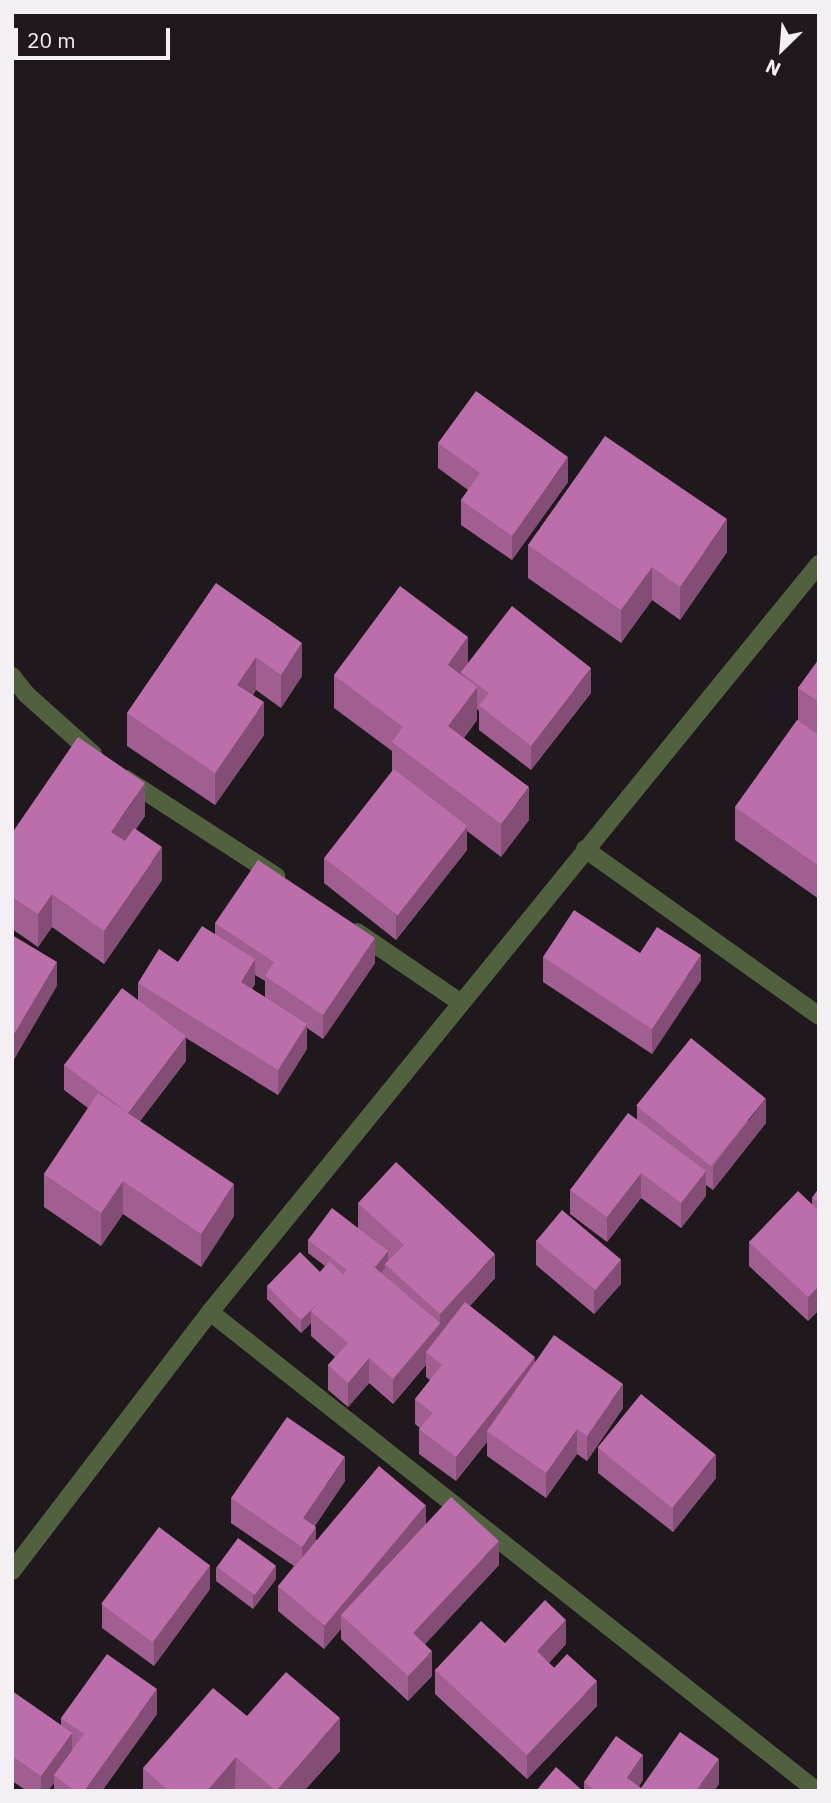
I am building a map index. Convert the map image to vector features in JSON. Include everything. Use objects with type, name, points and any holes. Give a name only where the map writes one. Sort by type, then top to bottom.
[{"type":"street","points":[[12,1572],[210,1312],[819,564]]},
{"type":"street","points":[[12,676],[71,738],[109,767],[288,884]]},
{"type":"street","points":[[585,849],[819,1017]]},
{"type":"street","points":[[345,924],[461,1003]]},
{"type":"street","points":[[210,1312],[817,1791]]},
{"type":"building","points":[[476,391],[568,457],[512,536],[461,500],[480,473],[438,443]]},
{"type":"building","points":[[605,436],[727,519],[680,587],[652,567],[621,610],[528,545]]},
{"type":"building","points":[[216,583],[302,643],[281,675],[256,657],[237,685],[264,702],[215,773],[127,713]]},
{"type":"building","points":[[400,586],[468,637],[448,665],[477,687],[448,726],[529,787],[501,824],[392,742],[403,727],[334,675]]},
{"type":"building","points":[[512,606],[591,668],[531,746],[479,705],[489,693],[461,672]]},
{"type":"building","points":[[819,659],[819,702],[798,688]]},
{"type":"building","points":[[797,720],[819,735],[819,866],[735,807]]},
{"type":"building","points":[[78,737],[145,783],[111,832],[125,841],[134,828],[162,847],[104,931],[52,894],[38,914],[12,897],[12,833]]},
{"type":"building","points":[[394,769],[467,826],[398,915],[324,858]]},
{"type":"building","points":[[258,860],[375,938],[323,1015],[265,976],[274,962],[215,923]]},
{"type":"building","points":[[574,910],[640,953],[657,927],[701,955],[652,1029],[543,957]]},
{"type":"building","points":[[202,926],[255,959],[241,982],[307,1024],[278,1070],[138,983],[159,949],[178,962]]},
{"type":"building","points":[[12,935],[57,962],[12,1038]]},
{"type":"building","points":[[122,988],[186,1036],[128,1113],[64,1065]]},
{"type":"building","points":[[691,1038],[766,1098],[711,1166],[636,1106]]},
{"type":"building","points":[[98,1093],[234,1184],[201,1234],[123,1181],[101,1213],[44,1174]]},
{"type":"building","points":[[628,1113],[706,1171],[681,1203],[641,1173],[607,1217],[570,1190]]},
{"type":"building","points":[[396,1162],[495,1254],[440,1314],[385,1264],[404,1245],[358,1203]]},
{"type":"building","points":[[819,1188],[819,1203],[812,1198]]},
{"type":"building","points":[[798,1191],[819,1211],[819,1286],[808,1297],[749,1242]]},
{"type":"building","points":[[332,1208],[388,1251],[375,1267],[360,1255],[347,1270],[308,1240]]},
{"type":"building","points":[[562,1210],[621,1259],[595,1290],[536,1241]]},
{"type":"building","points":[[300,1252],[320,1272],[330,1261],[343,1275],[301,1320],[267,1286]]},
{"type":"building","points":[[360,1255],[440,1323],[393,1379],[369,1358],[348,1383],[328,1365],[348,1343],[311,1311]]},
{"type":"building","points":[[465,1302],[535,1357],[456,1457],[419,1429],[433,1413],[415,1399],[442,1365],[426,1352]]},
{"type":"building","points":[[554,1335],[623,1384],[587,1436],[577,1429],[546,1473],[487,1431]]},
{"type":"building","points":[[641,1394],[716,1454],[672,1508],[598,1448]]},
{"type":"building","points":[[287,1417],[345,1457],[303,1518],[316,1527],[302,1547],[231,1498]]},
{"type":"building","points":[[379,1466],[426,1505],[325,1625],[278,1586]]},
{"type":"building","points":[[451,1497],[499,1541],[413,1633],[432,1651],[408,1676],[341,1615]]},
{"type":"building","points":[[159,1527],[210,1566],[152,1642],[101,1604]]},
{"type":"building","points":[[238,1538],[276,1566],[255,1595],[217,1567]]},
{"type":"building","points":[[545,1600],[566,1620],[537,1651],[554,1668],[567,1654],[597,1681],[527,1755],[435,1670],[481,1621],[505,1643]]},
{"type":"building","points":[[107,1654],[157,1689],[84,1791],[75,1791],[54,1775],[84,1734],[61,1718]]},
{"type":"building","points":[[286,1672],[340,1718],[276,1791],[236,1757],[207,1791],[169,1791],[143,1768],[213,1688],[247,1716]]},
{"type":"building","points":[[12,1691],[72,1733],[41,1776],[12,1756]]},
{"type":"building","points":[[680,1732],[719,1759],[696,1791],[596,1791],[584,1782],[616,1736],[643,1755],[627,1778],[641,1788]]},
{"type":"building","points":[[556,1767],[583,1791],[536,1791]]}]
